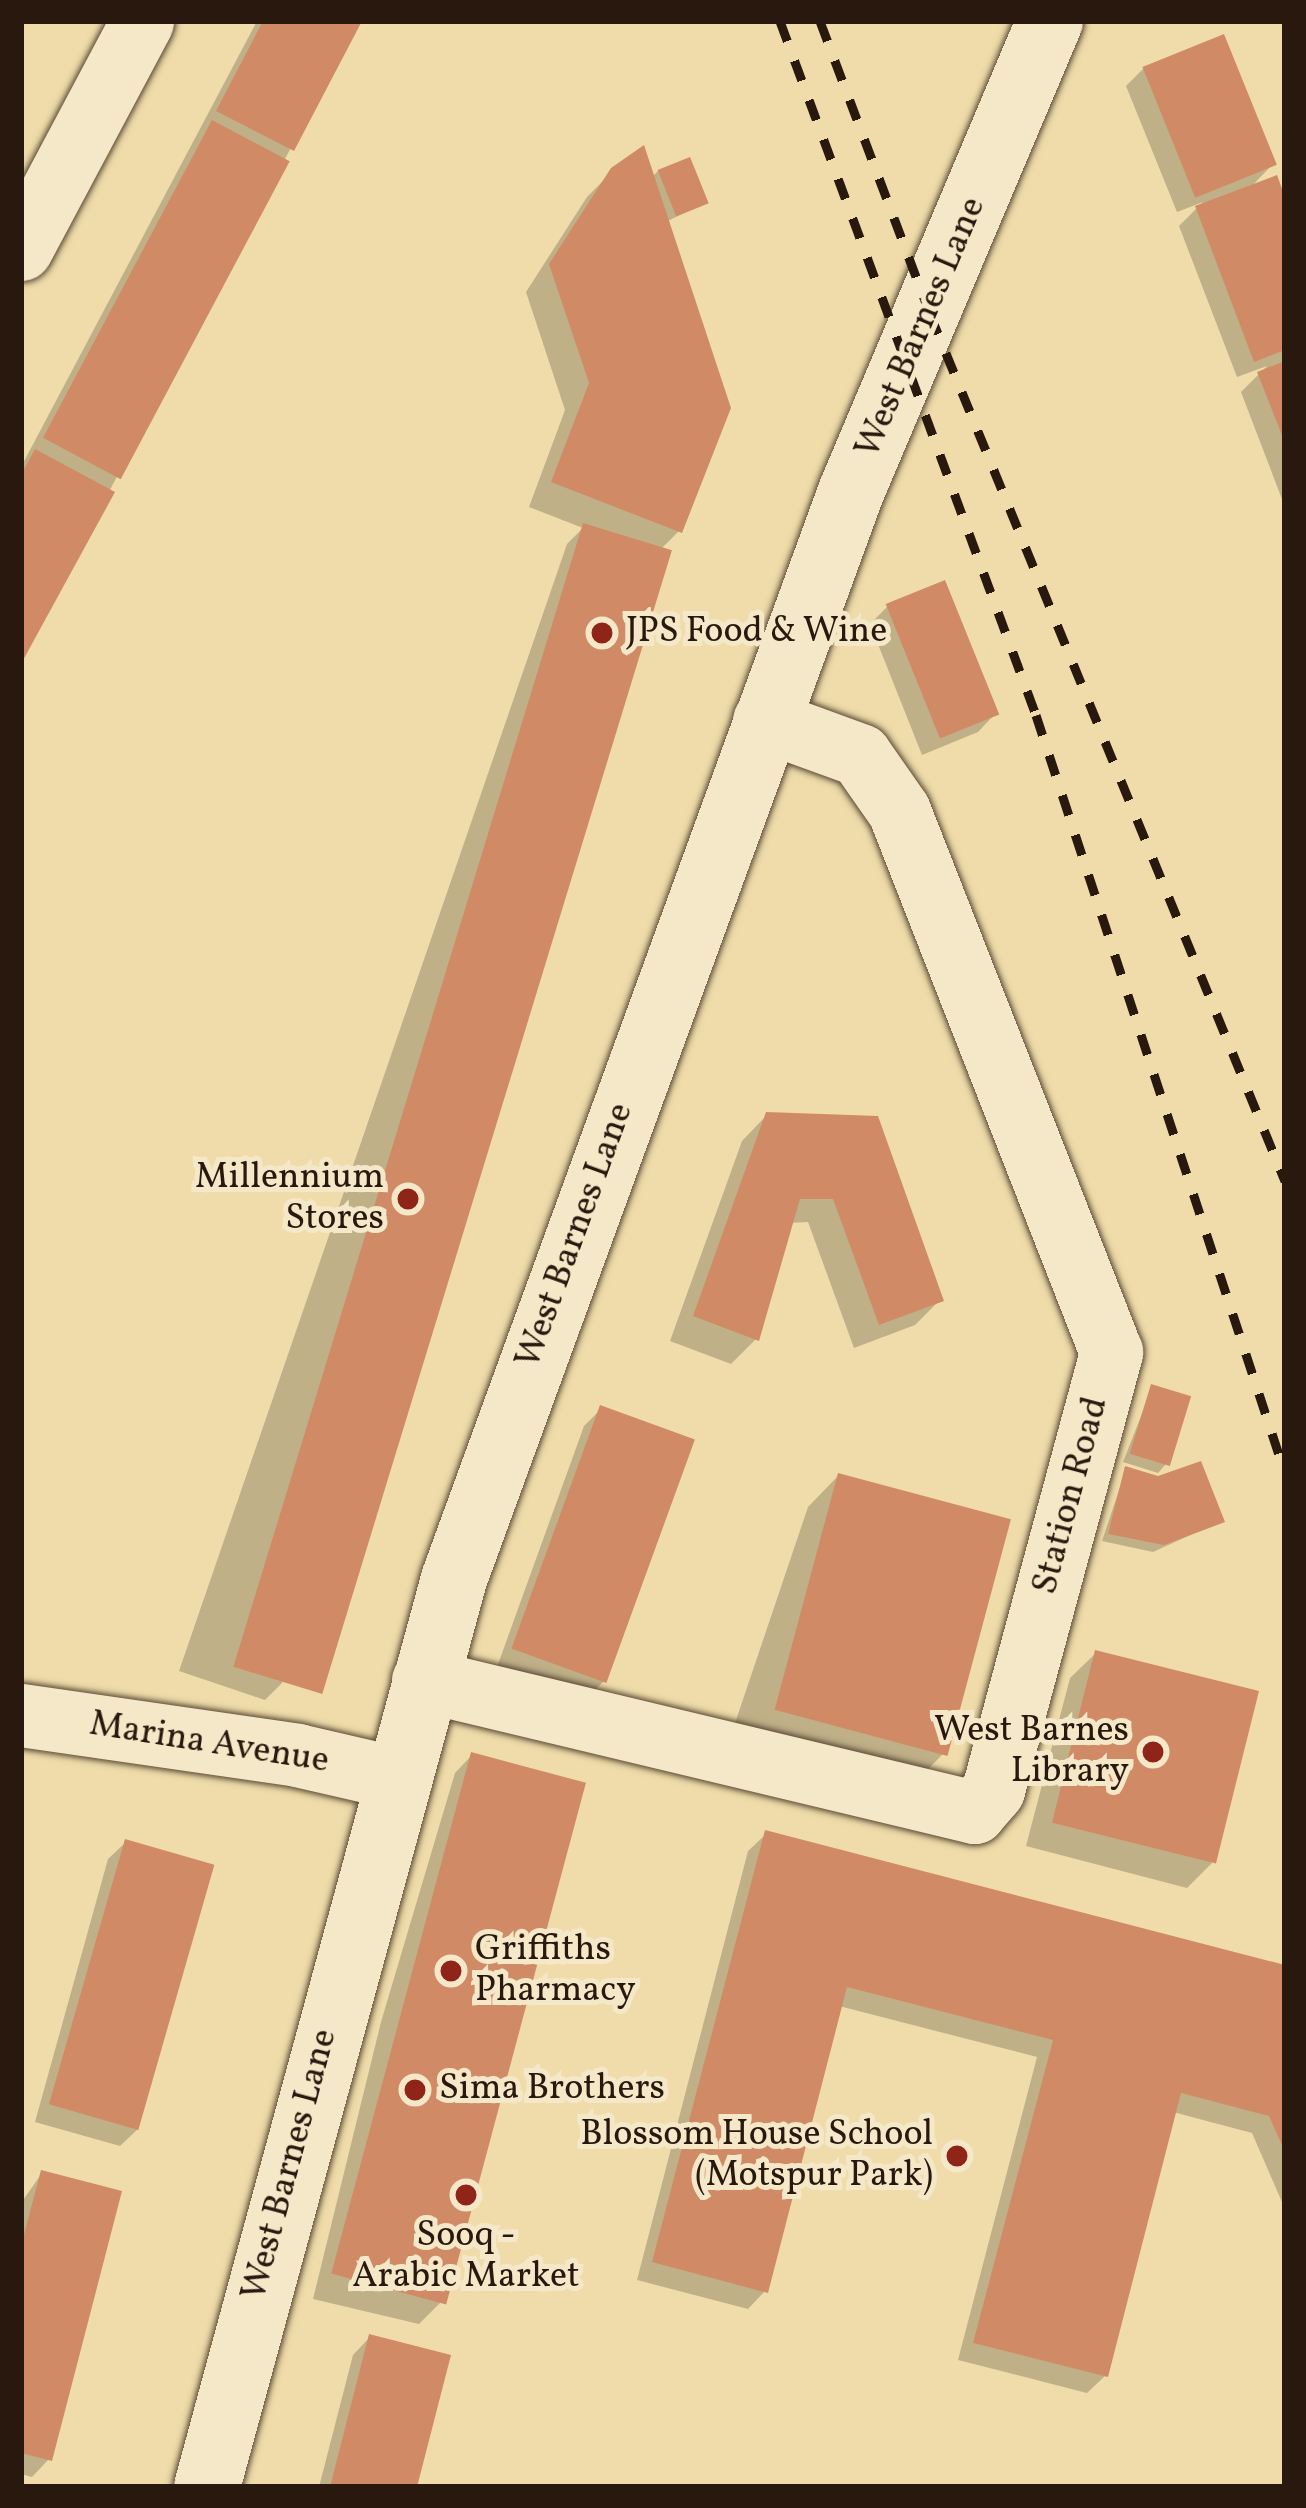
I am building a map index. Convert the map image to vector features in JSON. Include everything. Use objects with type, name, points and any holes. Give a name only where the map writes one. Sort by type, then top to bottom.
[{"type":"street","points":[[21,250],[142,21]]},
{"type":"street","name":"West Barnes Lane","points":[[207,2487],[423,1680],[764,720],[1050,21]]},
{"type":"street","name":"Station Road","points":[[423,1680],[974,1812],[993,1790],[1111,1352],[899,811],[860,755],[764,720]]},
{"type":"street","name":"Marina Avenue","points":[[21,1715],[297,1755],[397,1778]]},
{"type":"building","points":[[263,21],[362,21],[294,151],[216,111]]},
{"type":"building","points":[[1224,34],[1277,165],[1195,198],[1142,67]]},
{"type":"building","points":[[212,120],[290,161],[121,479],[43,438]]},
{"type":"building","points":[[644,145],[731,408],[682,533],[551,482],[589,383],[549,264],[611,168]]},
{"type":"building","points":[[690,157],[709,203],[676,216],[658,170]]},
{"type":"building","points":[[1277,175],[1285,197],[1285,350],[1254,362],[1195,206]]},
{"type":"building","points":[[1285,361],[1285,443],[1257,372]]},
{"type":"building","points":[[35,449],[115,492],[21,664],[21,475]]},
{"type":"building","points":[[583,523],[672,550],[322,1694],[233,1667]]},
{"type":"building","points":[[945,580],[999,714],[940,738],[886,604]]},
{"type":"building","points":[[766,1112],[878,1116],[944,1301],[879,1325],[833,1199],[800,1199],[759,1341],[693,1316]]},
{"type":"building","points":[[1151,1384],[1191,1396],[1170,1466],[1130,1454]]},
{"type":"building","points":[[600,1405],[695,1440],[606,1683],[511,1648]]},
{"type":"building","points":[[1201,1461],[1225,1522],[1164,1545],[1108,1534],[1125,1466],[1158,1476]]},
{"type":"building","points":[[838,1473],[1011,1519],[947,1756],[775,1710]]},
{"type":"building","points":[[1095,1650],[1259,1691],[1216,1864],[1052,1823]]},
{"type":"building","points":[[471,1752],[586,1783],[446,2304],[331,2274]]},
{"type":"building","points":[[765,1830],[1285,1965],[1285,2152],[1269,2116],[1181,2093],[1108,2377],[973,2343],[1053,2040],[847,1987],[768,2293],[652,2262]]},
{"type":"building","points":[[125,1839],[214,1865],[138,2130],[49,2104]]},
{"type":"building","points":[[41,2170],[122,2191],[52,2461],[21,2453],[21,2246]]},
{"type":"building","points":[[369,2334],[451,2355],[417,2487],[330,2487]]},
{"type":"railway","points":[[780,21],[1036,715],[1285,1473]]},
{"type":"railway","points":[[820,21],[930,314],[1285,1181]]},
{"type":"place","name":"JPS Food & Wine","points":[[602,633]]},
{"type":"place","name":"Millennium Stores","points":[[408,1199]]},
{"type":"place","name":"West Barnes Library","points":[[1153,1752]]},
{"type":"place","name":"Griffiths Pharmacy","points":[[451,1971]]},
{"type":"place","name":"Sima Brothers","points":[[415,2090]]},
{"type":"place","name":"Blossom House School (Motspur Park)","points":[[957,2156]]},
{"type":"place","name":"Sooq - Arabic Market","points":[[466,2195]]}]
